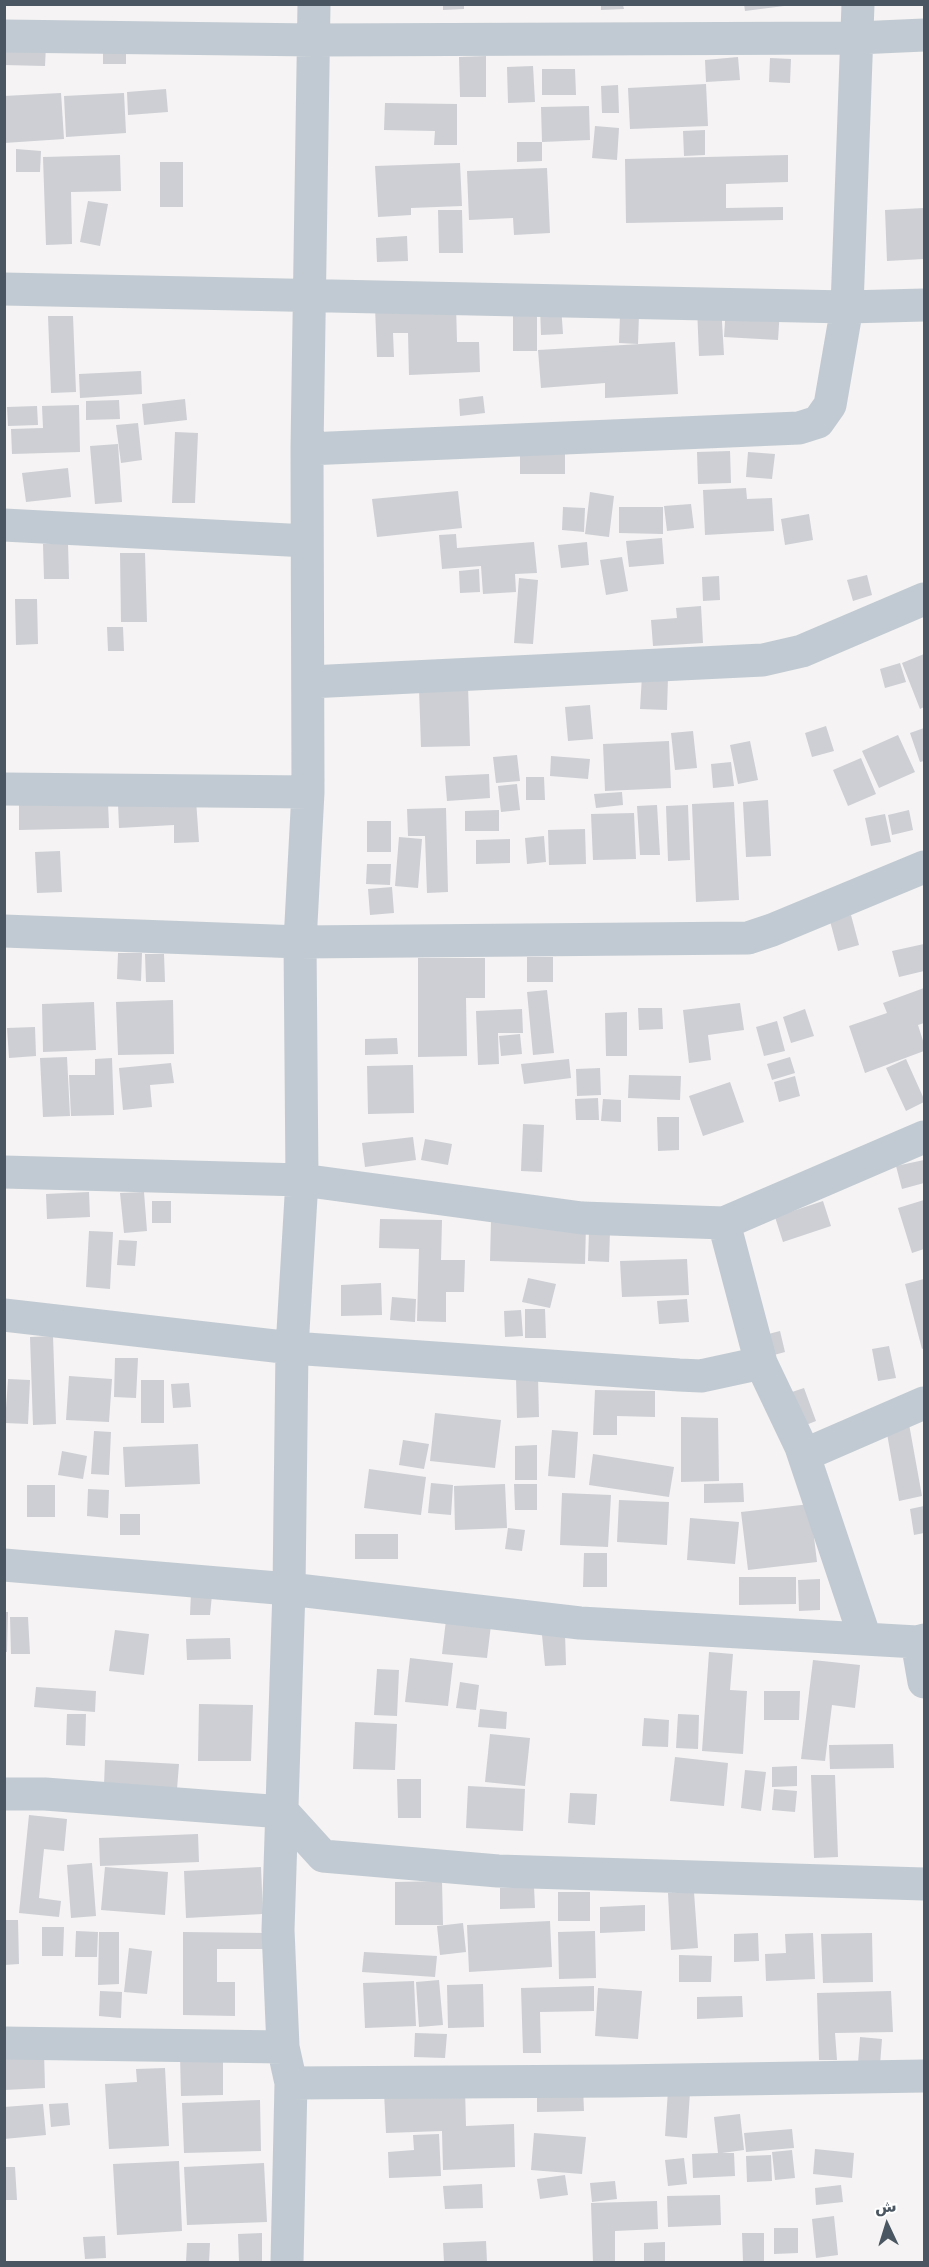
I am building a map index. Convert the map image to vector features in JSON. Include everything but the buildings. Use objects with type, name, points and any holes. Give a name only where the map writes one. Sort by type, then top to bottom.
[{"type":"street","points":[[287,2262],[291,2083],[283,2047],[278,1930],[289,1589],[291,1348],[302,1180],[300,942],[308,792],[307,449],[314,4]]},
{"type":"street","points":[[307,449],[799,428],[818,422],[830,405],[847,307],[858,4]]},
{"type":"street","points":[[4,36],[314,40],[857,38],[924,35]]},
{"type":"street","points":[[4,290],[847,307],[924,305]]},
{"type":"street","points":[[4,525],[307,541]]},
{"type":"street","points":[[309,682],[764,660],[801,651],[924,599]]},
{"type":"street","points":[[4,789],[308,792]]},
{"type":"street","points":[[4,931],[300,942],[748,938],[924,867]]},
{"type":"street","points":[[4,1172],[302,1180],[582,1218],[724,1223],[924,1137]]},
{"type":"street","points":[[724,1223],[761,1363],[804,1455],[865,1638]]},
{"type":"street","points":[[4,1316],[291,1348],[701,1376],[761,1363]]},
{"type":"street","points":[[804,1455],[924,1403]]},
{"type":"street","points":[[4,1565],[289,1589],[580,1623],[921,1641],[924,1682]]},
{"type":"street","points":[[4,1794],[45,1794],[283,1812],[323,1856],[498,1871],[924,1884]]},
{"type":"street","points":[[4,2043],[283,2047]]},
{"type":"street","points":[[291,2083],[924,2076]]}]
